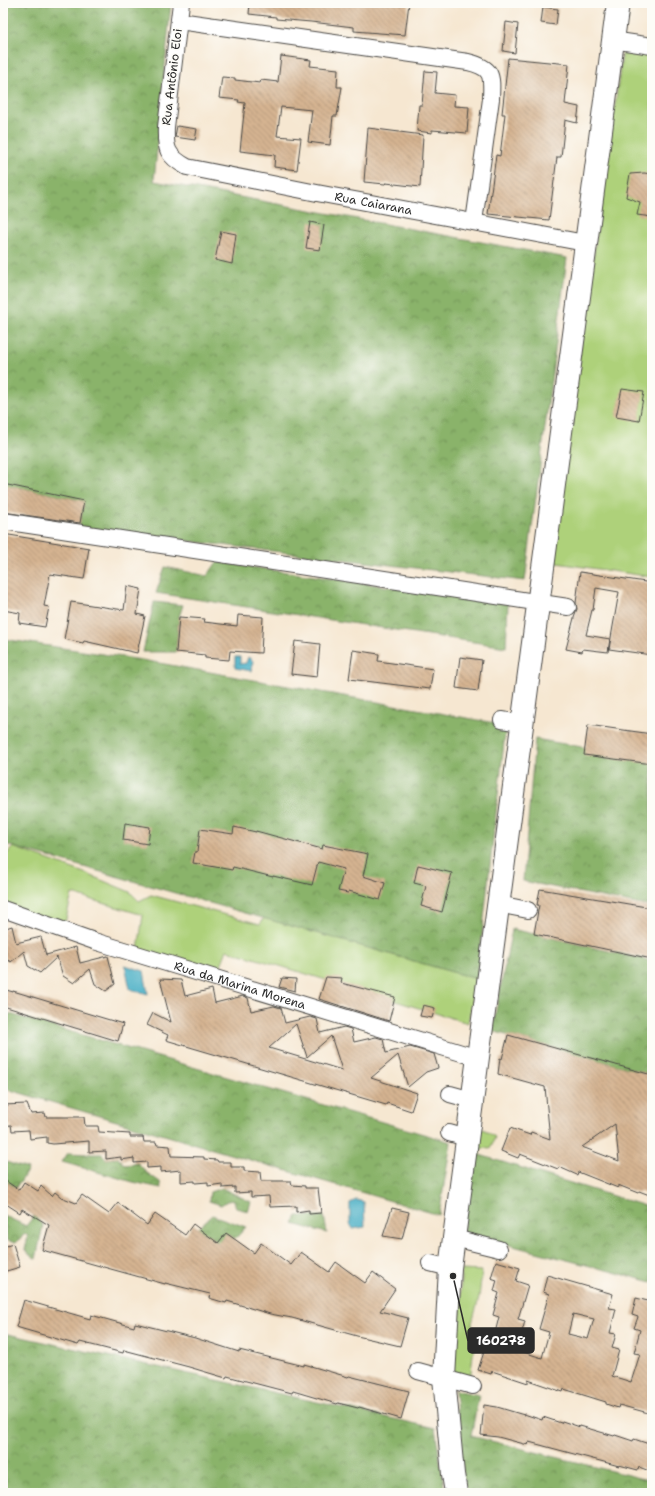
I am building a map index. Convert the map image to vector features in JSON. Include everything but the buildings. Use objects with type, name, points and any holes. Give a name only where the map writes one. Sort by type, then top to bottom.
[{"type":"main road","points":[[456,1493],[444,1378],[440,1265],[454,1238],[458,1135],[472,1100],[478,1058],[498,904],[512,721],[538,601],[618,3]]},
{"type":"street","name":"Rua Antônio Eloi","points":[[168,151],[165,140],[166,127],[181,3]]},
{"type":"street","points":[[179,21],[460,60],[481,65],[488,71],[492,81],[491,99],[474,222]]},
{"type":"street","points":[[612,40],[652,46]]},
{"type":"street","name":"Rua Caiarana","points":[[168,151],[174,160],[187,167],[585,243]]},
{"type":"street","points":[[3,521],[538,601],[568,607]]},
{"type":"street","points":[[498,904],[528,910]]},
{"type":"street","name":"Rua da Marina Morena","points":[[3,909],[94,942],[478,1058]]},
{"type":"street","points":[[450,1094],[472,1100]]},
{"type":"street","points":[[454,1238],[499,1249]]},
{"type":"street","points":[[418,1371],[473,1386]]},
{"type":"green space","points":[[3,3],[171,3],[154,181],[567,258],[525,581],[79,528],[84,501],[3,484]]},
{"type":"green space","points":[[624,42],[652,46],[652,577],[550,562]]},
{"type":"green space","points":[[217,562],[508,604],[506,647],[156,593],[165,567],[207,576]]},
{"type":"green space","points":[[154,602],[183,605],[179,617],[176,652],[143,652]]},
{"type":"green space","points":[[3,639],[142,660],[506,725],[477,979],[3,844]]},
{"type":"green space","points":[[535,739],[652,759],[652,907],[523,881]]},
{"type":"green space","points":[[13,847],[87,874],[130,892],[139,901],[151,895],[260,924],[264,918],[477,979],[468,1023],[227,950],[217,975],[138,950],[143,915],[72,894],[64,927],[3,904],[3,858]]},
{"type":"green space","points":[[512,929],[652,961],[652,1075],[492,1031]]},
{"type":"green space","points":[[3,1012],[451,1142],[439,1215],[3,1088]]},
{"type":"green space","points":[[474,1126],[485,1130],[495,1137],[490,1149],[482,1148],[479,1155],[470,1152]]},
{"type":"green space","points":[[470,1152],[652,1208],[652,1282],[463,1233]]},
{"type":"green space","points":[[68,1153],[102,1154],[106,1159],[118,1158],[126,1165],[138,1163],[147,1173],[160,1182],[161,1188],[133,1182],[62,1162]]},
{"type":"green space","points":[[3,1161],[28,1169],[16,1188],[6,1181],[3,1183]]},
{"type":"green space","points":[[222,1188],[251,1202],[248,1211],[236,1208],[234,1200],[227,1201],[221,1205],[209,1201],[210,1192]]},
{"type":"green space","points":[[3,1215],[26,1226],[34,1216],[43,1225],[36,1259],[25,1250],[28,1236],[25,1234],[15,1243],[7,1240]]},
{"type":"green space","points":[[212,1215],[246,1227],[235,1239],[226,1233],[219,1242],[216,1241],[198,1228]]},
{"type":"green space","points":[[297,1216],[324,1216],[327,1233],[293,1224]]},
{"type":"green space","points":[[461,1270],[482,1271],[479,1298],[472,1323],[474,1345],[470,1381],[447,1375],[451,1319],[460,1314]]},
{"type":"green space","points":[[3,1333],[435,1428],[445,1493],[3,1493]]},
{"type":"green space","points":[[455,1390],[479,1395],[471,1436],[652,1481],[652,1493],[466,1493],[461,1459]]},
{"type":"water","points":[[235,657],[240,657],[240,664],[246,663],[248,657],[253,661],[251,671],[235,668]]},
{"type":"water","points":[[125,965],[144,971],[148,994],[130,989]]},
{"type":"water","points":[[356,1200],[364,1202],[365,1227],[353,1229],[350,1224],[350,1203]]},
{"type":"place","name":"160278","points":[[453,1276]]}]
